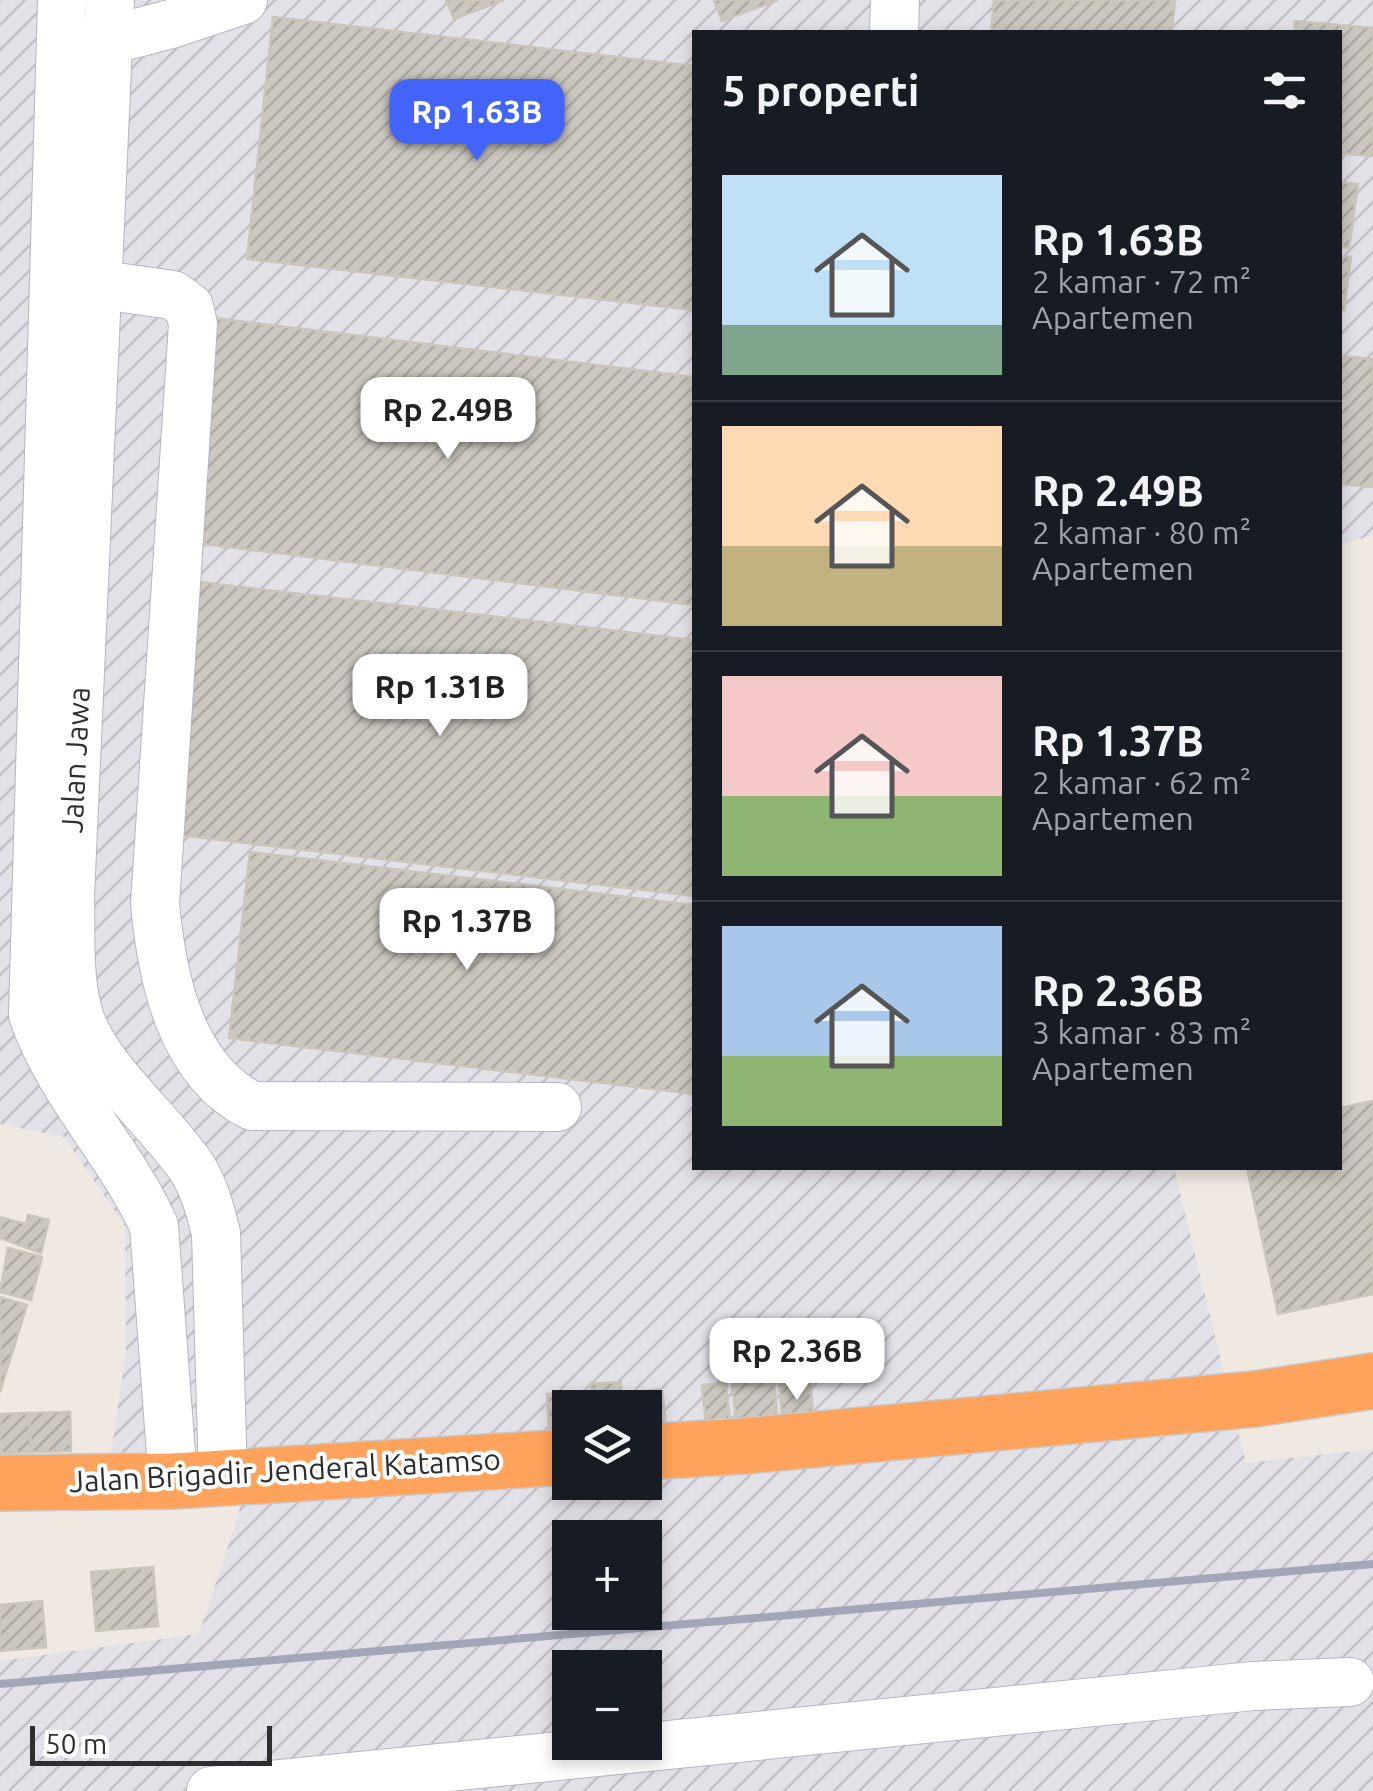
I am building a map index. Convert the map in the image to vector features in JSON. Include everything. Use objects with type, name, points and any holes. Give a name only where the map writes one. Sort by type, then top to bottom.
[{"type":"highway","points":[[662,1451],[1255,1399],[1373,1380]]},
{"type":"highway","name":"Jalan Brigadir Jenderal Katamso","points":[[0,1482],[198,1480],[552,1458]]},
{"type":"street","name":"Jalan Jawa","points":[[62,0],[60,52],[76,282],[72,970],[78,1014],[92,1041],[191,1167],[207,1197],[216,1233],[198,1480]]},
{"type":"street","points":[[60,52],[110,21],[244,0]]},
{"type":"street","points":[[894,30],[896,0]]},
{"type":"street","name":"Jalan Jawa","points":[[76,282],[110,21]]},
{"type":"street","points":[[76,282],[172,295],[189,307],[193,324],[155,904],[160,962],[189,1040],[228,1094],[252,1106],[557,1107]]},
{"type":"street","points":[[212,1791],[364,1785],[1253,1686],[1350,1682]]},
{"type":"shaded area","points":[[0,0],[1373,0],[1373,535],[1342,544],[1342,30],[692,30],[692,1170],[1174,1170],[1246,1463],[1373,1449],[1373,1791],[0,1791],[0,1661],[199,1634],[239,1513],[248,1448],[111,1453],[126,1351],[125,1226],[64,1137],[0,1124]]},
{"type":"building","points":[[446,0],[504,0],[454,19]]},
{"type":"building","points":[[714,0],[778,0],[722,21]]},
{"type":"building","points":[[994,0],[1175,0],[1172,30],[991,30]]},
{"type":"building","points":[[273,17],[692,66],[692,310],[247,259]]},
{"type":"building","points":[[1295,21],[1373,28],[1373,156],[1342,153],[1342,30],[1294,30]]},
{"type":"building","points":[[1342,182],[1358,184],[1349,248],[1342,247]]},
{"type":"building","points":[[1342,256],[1351,257],[1342,310]]},
{"type":"building","points":[[213,318],[692,377],[692,605],[187,542]]},
{"type":"building","points":[[1342,356],[1373,359],[1373,487],[1342,484]]},
{"type":"building","points":[[199,582],[692,640],[692,896],[170,834]]},
{"type":"building","points":[[250,852],[692,905],[692,1094],[229,1038]]},
{"type":"building","points":[[1373,1101],[1373,1294],[1278,1314],[1247,1170],[1342,1170],[1342,1108]]},
{"type":"building","points":[[28,1215],[49,1220],[41,1253],[0,1238],[0,1217],[26,1224]]},
{"type":"building","points":[[8,1248],[42,1257],[31,1300],[0,1292]]},
{"type":"building","points":[[0,1297],[27,1305],[0,1392]]},
{"type":"building","points":[[774,1379],[777,1416],[736,1420],[732,1383]]},
{"type":"building","points":[[810,1379],[814,1424],[783,1426],[779,1382]]},
{"type":"building","points":[[621,1382],[622,1390],[592,1390],[591,1384]]},
{"type":"building","points":[[726,1383],[730,1422],[706,1424],[702,1385]]},
{"type":"building","points":[[662,1389],[667,1435],[662,1436],[662,1390],[654,1390]]},
{"type":"building","points":[[547,1394],[552,1394],[552,1428],[549,1428]]},
{"type":"building","points":[[70,1412],[71,1451],[31,1452],[29,1413]]},
{"type":"building","points":[[29,1413],[31,1452],[0,1453],[0,1414]]},
{"type":"building","points":[[153,1567],[158,1626],[96,1631],[91,1572]]},
{"type":"building","points":[[42,1601],[46,1647],[0,1651],[0,1605]]},
{"type":"railway","points":[[0,1684],[1373,1564]]}]
